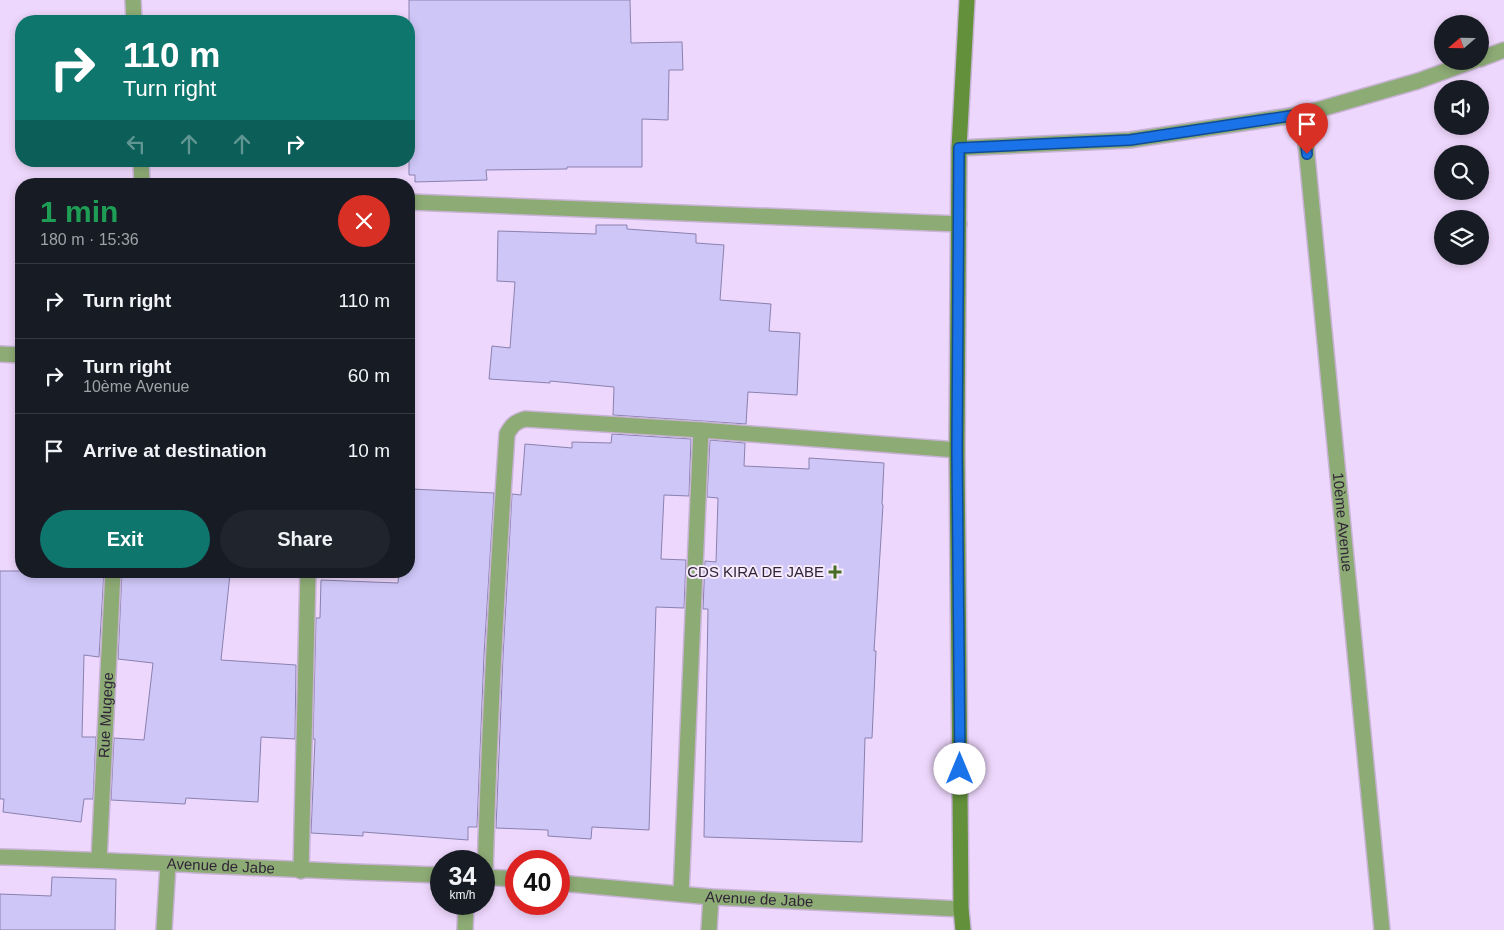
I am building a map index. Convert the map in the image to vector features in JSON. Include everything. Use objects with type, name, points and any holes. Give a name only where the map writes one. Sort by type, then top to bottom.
[{"type":"street","points":[[133,0],[134,15]]},
{"type":"street","points":[[963,930],[961,909],[957,450],[959,148],[967,0]]},
{"type":"street","points":[[1489,56],[1504,50]]},
{"type":"street","points":[[959,148],[1130,140],[1303,114],[1418,81],[1448,70]]},
{"type":"street","name":"10ème Avenue","points":[[1303,114],[1382,930]]},
{"type":"street","points":[[415,202],[959,224]]},
{"type":"street","points":[[0,354],[15,355]]},
{"type":"street","points":[[485,850],[496,592],[507,434],[516,421],[525,419],[701,430],[957,450]]},
{"type":"street","points":[[681,894],[701,430]]},
{"type":"street","name":"Rue Mugege","points":[[99,860],[113,578]]},
{"type":"street","points":[[301,871],[308,578]]},
{"type":"street","name":"Avenue de Jabe","points":[[0,857],[99,860],[301,871],[430,875]]},
{"type":"street","points":[[164,930],[168,864]]},
{"type":"street","name":"Avenue de Jabe","points":[[570,884],[711,897],[961,909]]},
{"type":"street","points":[[710,930],[711,897]]},
{"type":"street","points":[[465,930],[466,915]]},
{"type":"building","points":[[409,0],[630,0],[631,43],[682,42],[683,70],[669,70],[668,120],[642,119],[642,167],[486,170],[487,180],[415,182],[415,175],[409,175],[409,167],[415,167],[415,15],[409,15]]},
{"type":"building","points":[[596,225],[627,225],[627,229],[696,234],[696,243],[724,245],[720,300],[771,304],[769,331],[800,333],[797,395],[748,392],[746,424],[613,415],[614,387],[550,381],[550,383],[489,379],[492,346],[510,348],[515,282],[497,281],[498,231],[596,234]]},
{"type":"building","points":[[612,434],[691,439],[689,496],[664,495],[661,559],[686,560],[684,608],[656,607],[649,830],[592,827],[591,839],[548,836],[548,830],[496,828],[512,494],[521,495],[525,444],[572,448],[572,442],[611,443]]},
{"type":"building","points":[[710,440],[745,443],[744,466],[809,469],[809,458],[884,463],[874,651],[876,651],[872,738],[865,738],[862,842],[704,837],[708,609],[703,609],[705,561],[716,562],[718,498],[707,497]]},
{"type":"building","points":[[415,489],[494,493],[484,655],[477,827],[468,827],[468,840],[363,832],[363,836],[311,833],[315,739],[313,739],[316,618],[320,618],[321,580],[398,583],[398,578],[415,578]]},
{"type":"building","points":[[0,571],[15,571],[15,578],[104,578],[99,657],[84,655],[82,737],[96,737],[93,799],[84,799],[81,822],[3,812],[4,799],[0,799]]},
{"type":"building","points":[[122,578],[230,578],[221,660],[296,665],[295,739],[261,737],[258,802],[186,798],[185,804],[111,800],[114,738],[144,740],[153,663],[118,659]]},
{"type":"building","points":[[52,877],[116,879],[115,930],[0,930],[0,894],[51,896]]},
{"type":"place","name":"CDS KIRA DE JABE","points":[[835,572]]},
{"type":"route","points":[[960,769],[957,450],[959,148],[1130,140],[1303,114],[1307,154]]}]
